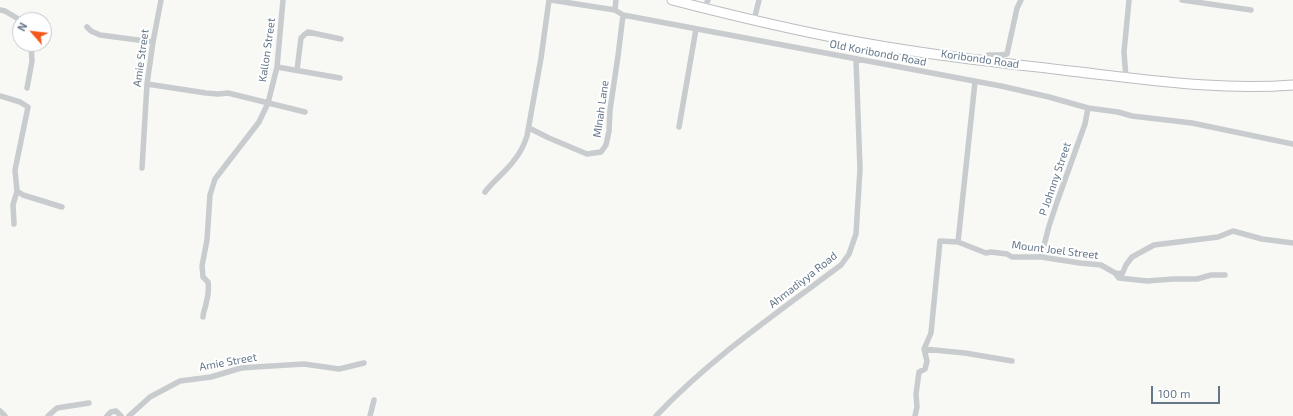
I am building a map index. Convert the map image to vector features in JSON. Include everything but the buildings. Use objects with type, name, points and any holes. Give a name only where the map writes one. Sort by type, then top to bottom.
[{"type":"highway","name":"Koribondo Road","points":[[672,0],[689,2],[754,20],[849,40],[987,61],[1196,86],[1268,87],[1293,85]]},
{"type":"street","name":"Amie Street","points":[[142,168],[147,84],[161,0]]},
{"type":"street","name":"Kallon Street","points":[[203,317],[209,290],[208,282],[203,277],[202,266],[207,240],[210,195],[215,179],[258,122],[268,103],[277,67],[283,0]]},
{"type":"street","points":[[485,192],[490,184],[515,160],[523,146],[529,128],[550,0]]},
{"type":"street","name":"Old Koribondo Road","points":[[550,0],[614,10],[623,15],[1001,86],[1088,108],[1118,112],[1132,116],[1162,118],[1192,123],[1293,144]]},
{"type":"street","points":[[614,10],[616,0]]},
{"type":"street","points":[[754,20],[759,0]]},
{"type":"street","points":[[987,61],[988,55],[1000,56],[1007,54],[1017,8],[1021,0]]},
{"type":"street","points":[[1126,78],[1124,52],[1129,0]]},
{"type":"street","points":[[1182,0],[1251,10]]},
{"type":"street","points":[[0,10],[12,15]]},
{"type":"street","name":"MInah Lane","points":[[529,128],[587,154],[600,152],[606,145],[623,15]]},
{"type":"street","points":[[87,26],[91,31],[100,35],[153,42]]},
{"type":"street","points":[[679,127],[696,29]]},
{"type":"street","points":[[297,70],[301,38],[308,32],[341,39]]},
{"type":"street","points":[[27,88],[32,61],[31,52]]},
{"type":"street","name":"Ahmadiyya Road","points":[[656,416],[679,391],[714,361],[840,265],[849,254],[856,234],[860,169],[856,59]]},
{"type":"street","points":[[277,67],[340,78]]},
{"type":"street","points":[[915,416],[919,372],[925,369],[927,361],[924,349],[931,333],[940,241],[958,242],[975,82]]},
{"type":"street","points":[[147,84],[206,93],[218,94],[228,92],[305,112]]},
{"type":"street","points":[[0,96],[20,102],[28,107],[15,170],[17,191],[13,205],[14,224]]},
{"type":"street","name":"P Johnny Street","points":[[1042,256],[1049,226],[1085,124],[1088,108]]},
{"type":"street","points":[[17,191],[23,195],[62,207]]},
{"type":"street","points":[[1115,273],[1122,274],[1132,257],[1154,245],[1218,237],[1233,231],[1278,242],[1293,243]]},
{"type":"street","name":"Mount Joel Street","points":[[958,242],[986,253],[991,252],[1007,254],[1012,257],[1042,256],[1101,265],[1115,273],[1119,278],[1147,281],[1197,279],[1211,275],[1225,275]]},
{"type":"street","points":[[924,349],[966,353],[1012,361]]},
{"type":"street","name":"Amie Street","points":[[129,416],[150,396],[186,379],[211,377],[241,368],[304,364],[339,369],[364,363]]},
{"type":"street","points":[[370,416],[374,400]]},
{"type":"street","points":[[48,416],[57,408],[89,404]]},
{"type":"street","points":[[107,416],[111,412],[116,411],[121,416]]},
{"type":"street","points":[[0,412],[5,416]]}]
